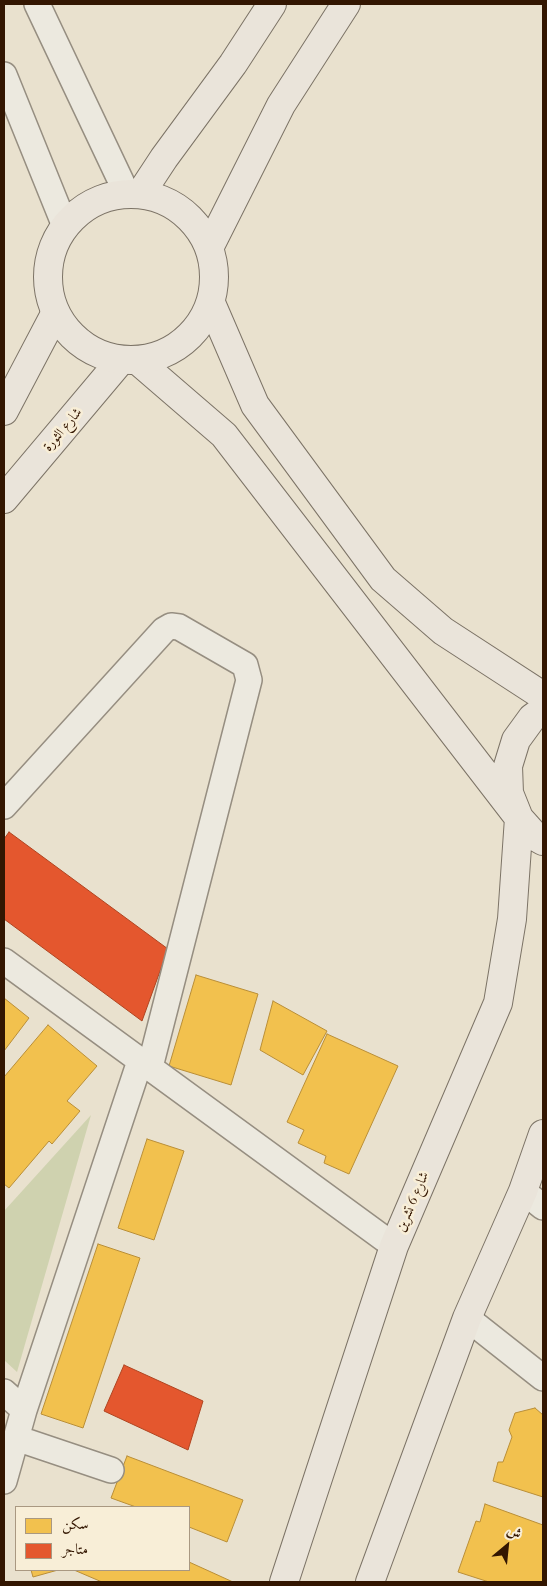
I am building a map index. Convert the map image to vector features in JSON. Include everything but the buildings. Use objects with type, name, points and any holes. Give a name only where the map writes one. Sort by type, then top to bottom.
[{"type":"main road","points":[[134,193],[164,158],[233,64],[272,4]]},
{"type":"main road","points":[[209,248],[281,105],[346,4]]},
{"type":"main road","points":[[134,193],[177,207],[196,225],[209,248],[215,274],[211,303],[200,325],[183,343],[161,355],[129,360],[94,352],[72,336],[56,314],[48,292],[47,268],[53,246],[65,226],[82,209],[103,198],[134,193]]},
{"type":"main road","points":[[211,303],[255,405],[383,579],[442,631],[543,696]]},
{"type":"main road","points":[[4,411],[56,314]]},
{"type":"main road","points":[[129,360],[224,435],[519,818],[543,842]]},
{"type":"main road","name":"شارع الثورة","points":[[4,499],[129,360]]},
{"type":"main road","points":[[519,818],[509,793],[508,766],[516,740],[532,718],[543,710]]},
{"type":"main road","name":"شارع 6 تشرين","points":[[284,1582],[394,1246],[498,1003],[512,918],[519,818]]},
{"type":"main road","points":[[370,1582],[467,1318],[533,1199],[543,1134]]},
{"type":"street","points":[[37,4],[134,193]]},
{"type":"street","points":[[4,75],[65,226]]},
{"type":"street","points":[[4,806],[164,630],[171,626],[179,627],[245,665],[249,680],[145,1064],[24,1410],[4,1481]]},
{"type":"street","points":[[4,961],[394,1246]]},
{"type":"street","points":[[467,1318],[543,1378]]},
{"type":"street","points":[[4,1392],[24,1410]]},
{"type":"street","points":[[16,1438],[111,1470]]},
{"type":"green space","points":[[91,1115],[17,1372],[4,1360],[4,1211]]}]
